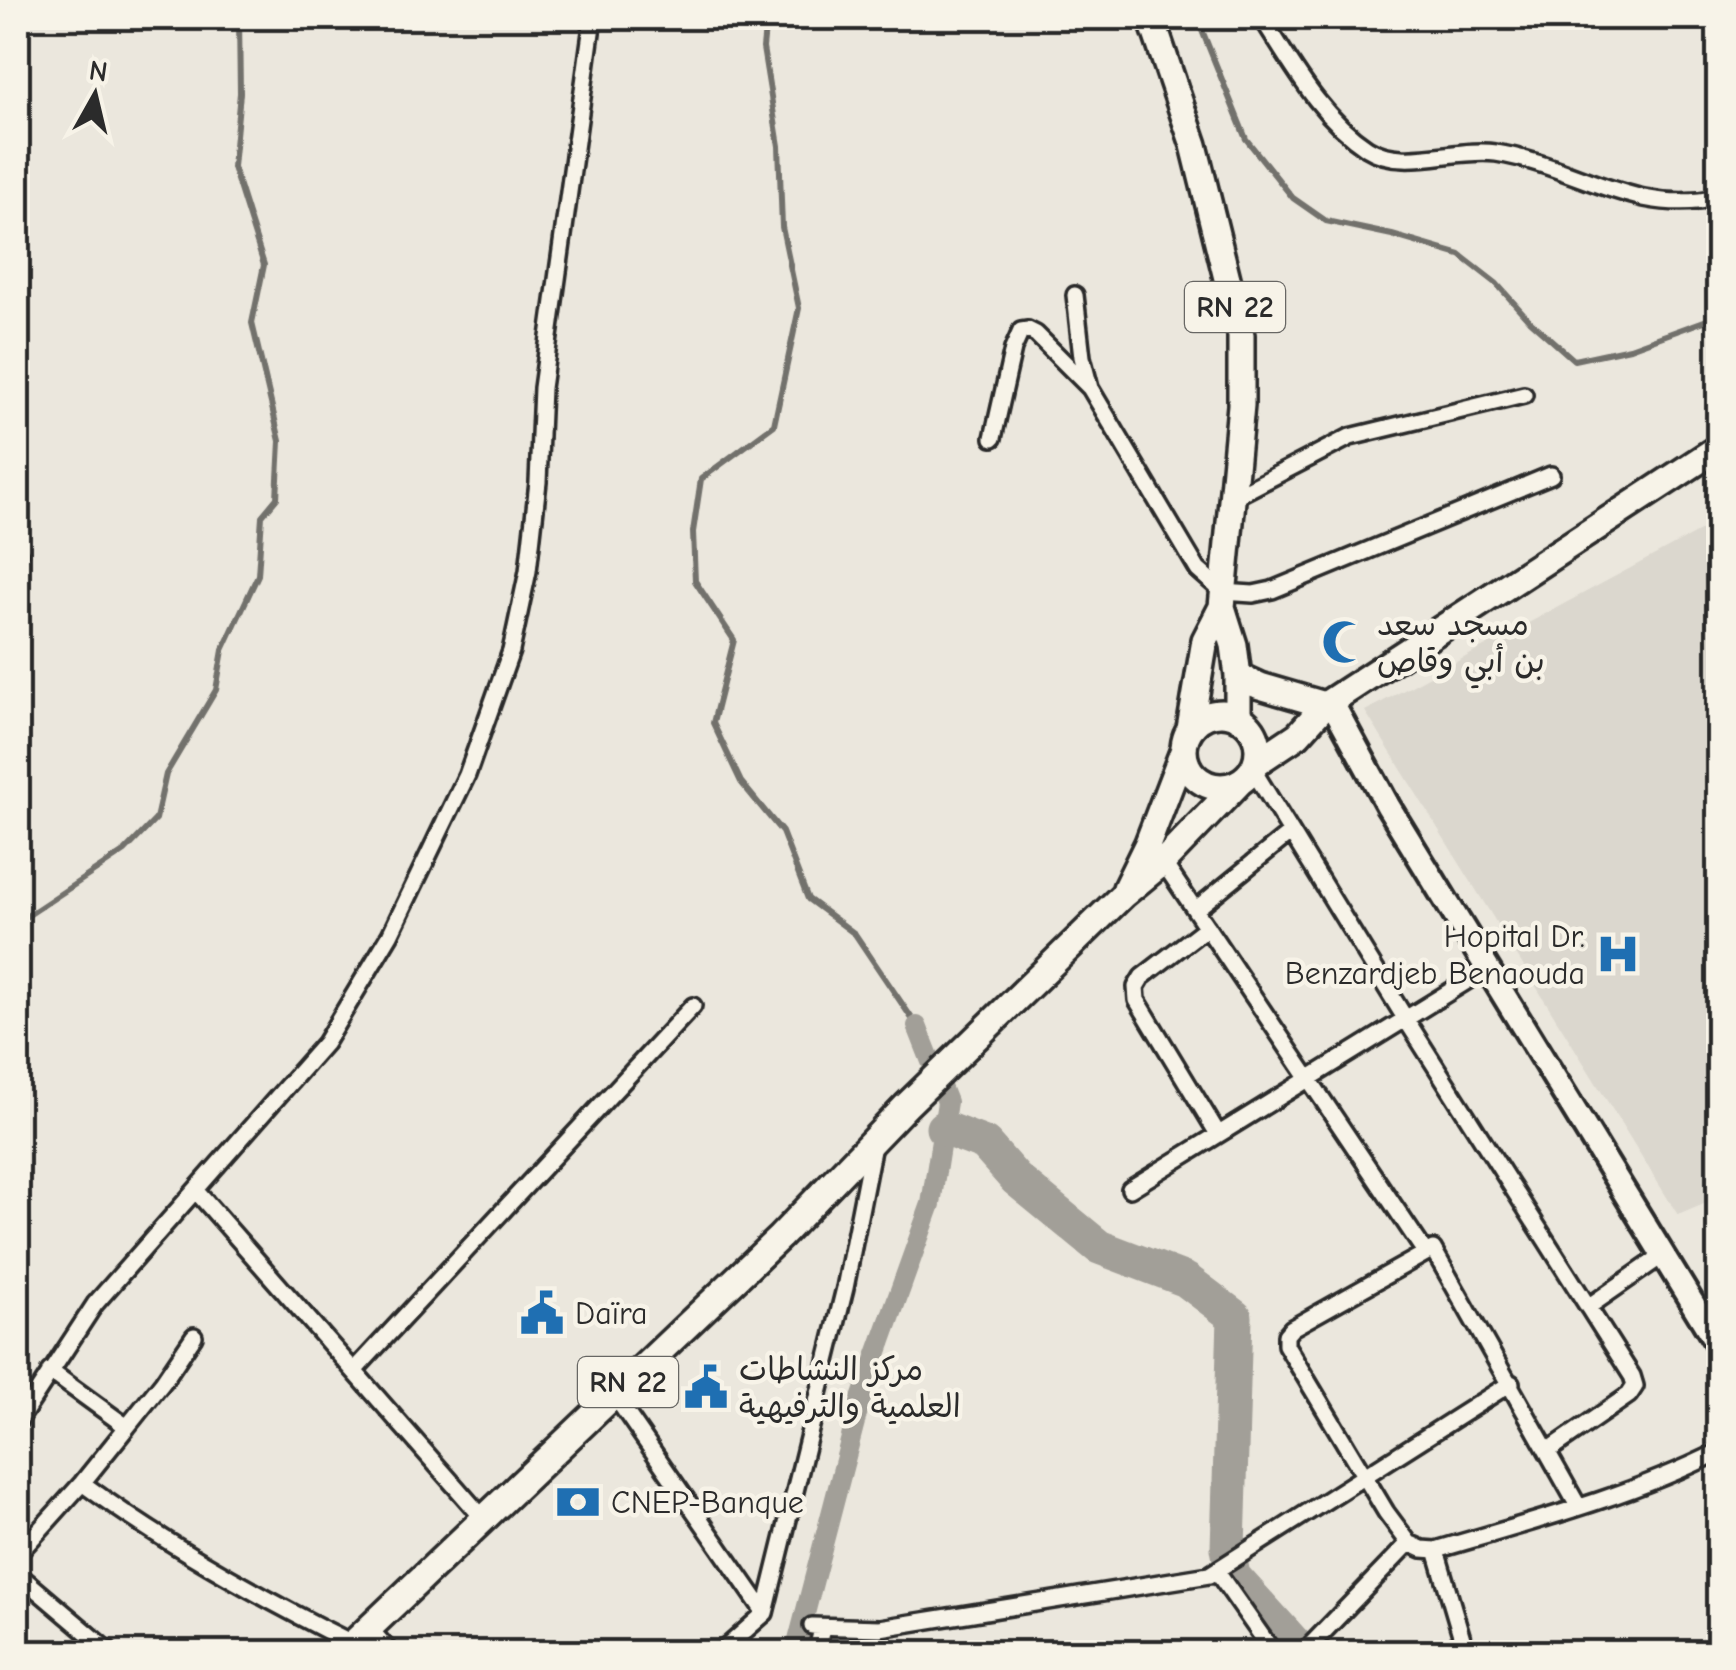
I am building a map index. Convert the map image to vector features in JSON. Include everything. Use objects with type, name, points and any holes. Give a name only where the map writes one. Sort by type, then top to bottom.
[{"type":"main road","name":"RN 22","points":[[1122,895],[1148,842],[1187,739],[1205,640],[1222,600],[1242,404],[1241,334],[1194,145],[1151,18]]},
{"type":"main road","points":[[1328,703],[1286,702],[1239,718],[1217,714],[1204,718],[1187,739],[1190,770],[1197,779],[1218,787],[1249,772],[1298,735],[1328,703],[1718,448]]},
{"type":"main road","name":"RN 22","points":[[1222,600],[1234,645],[1239,718]]},
{"type":"main road","points":[[1238,676],[1260,686],[1328,703]]},
{"type":"main road","points":[[1239,718],[1256,738],[1249,772]]},
{"type":"main road","name":"RN 22","points":[[356,1642],[780,1238],[906,1106],[1122,895],[1163,862],[1249,772]]},
{"type":"street","points":[[18,1422],[94,1304],[325,1042],[390,935],[467,775],[511,651],[528,571],[538,482],[542,388],[592,18]]},
{"type":"street","points":[[1262,18],[1338,127],[1372,151],[1406,157],[1484,151],[1528,158],[1642,200],[1666,203],[1718,198]]},
{"type":"street","points":[[1075,295],[1090,388]]},
{"type":"street","points":[[993,438],[1012,349],[1021,331],[1028,330],[1090,388],[1181,546],[1222,600],[1272,590],[1551,476]]},
{"type":"street","points":[[1232,498],[1350,437],[1524,395]]},
{"type":"street","points":[[1328,703],[1718,1345]]},
{"type":"street","points":[[1249,772],[1291,832],[1632,1376],[1634,1386],[1629,1395],[1548,1451]]},
{"type":"street","points":[[1195,910],[1291,832]]},
{"type":"street","points":[[1163,862],[1425,1252]]},
{"type":"street","points":[[1207,928],[1142,978],[1136,987],[1137,1000],[1218,1134]]},
{"type":"street","points":[[1130,1189],[1488,968]]},
{"type":"street","points":[[354,1371],[693,1006]]},
{"type":"street","points":[[721,1652],[765,1613],[845,1288],[874,1141]]},
{"type":"street","points":[[196,1191],[483,1518]]},
{"type":"street","points":[[1578,1506],[1436,1251],[1425,1252],[1286,1335],[1286,1345],[1364,1474],[1409,1543],[1422,1549],[1436,1550],[1578,1506],[1691,1466],[1718,1452]]},
{"type":"street","points":[[1588,1307],[1663,1255]]},
{"type":"street","points":[[18,1554],[82,1484],[163,1382],[194,1336]]},
{"type":"street","points":[[50,1371],[126,1427]]},
{"type":"street","points":[[816,1652],[817,1626],[880,1628],[1226,1566],[1511,1383]]},
{"type":"street","points":[[614,1394],[765,1613]]},
{"type":"street","points":[[82,1484],[143,1528],[226,1577],[356,1642],[390,1652]]},
{"type":"street","points":[[1306,1651],[1409,1543]]},
{"type":"street","points":[[1436,1550],[1466,1652]]},
{"type":"street","points":[[1226,1566],[1273,1652]]},
{"type":"street","points":[[18,1574],[110,1652]]},
{"type":"shaded area","name":"Hopital Dr. Benzardjeb Benaouda","points":[[1718,521],[1718,1198],[1678,1215],[1365,711]]},
{"type":"waterway","points":[[18,922],[125,851],[156,819],[166,774],[216,690],[223,650],[258,575],[262,516],[277,498],[280,441],[252,323],[264,265],[233,167],[240,93],[239,18]]},
{"type":"waterway","points":[[766,18],[763,48],[779,146],[782,227],[799,308],[774,425],[701,479],[693,532],[695,581],[734,640],[713,723],[741,782],[782,832],[808,899],[855,934],[917,1026]]},
{"type":"waterway","points":[[1197,18],[1246,139],[1293,198],[1326,221],[1460,255],[1496,283],[1530,321],[1574,360],[1630,348],[1718,316]]},
{"type":"waterway","points":[[795,1652],[861,1399],[931,1204],[947,1102],[917,1026]]},
{"type":"waterway","points":[[943,1128],[985,1144],[1016,1179],[1099,1247],[1186,1280],[1235,1317],[1228,1548],[1233,1576],[1302,1652]]},
{"type":"place","name":"مسجد سعد بن أبي وقاص","points":[[1344,642]]},
{"type":"place","name":"Hopital Dr. Benzardjeb Benaouda","points":[[1618,954]]},
{"type":"place","name":"Daïra","points":[[542,1313]]},
{"type":"place","name":"مركز النشاطات العلمية والترفيهية","points":[[706,1387]]},
{"type":"place","name":"CNEP-Banque","points":[[578,1502]]}]
